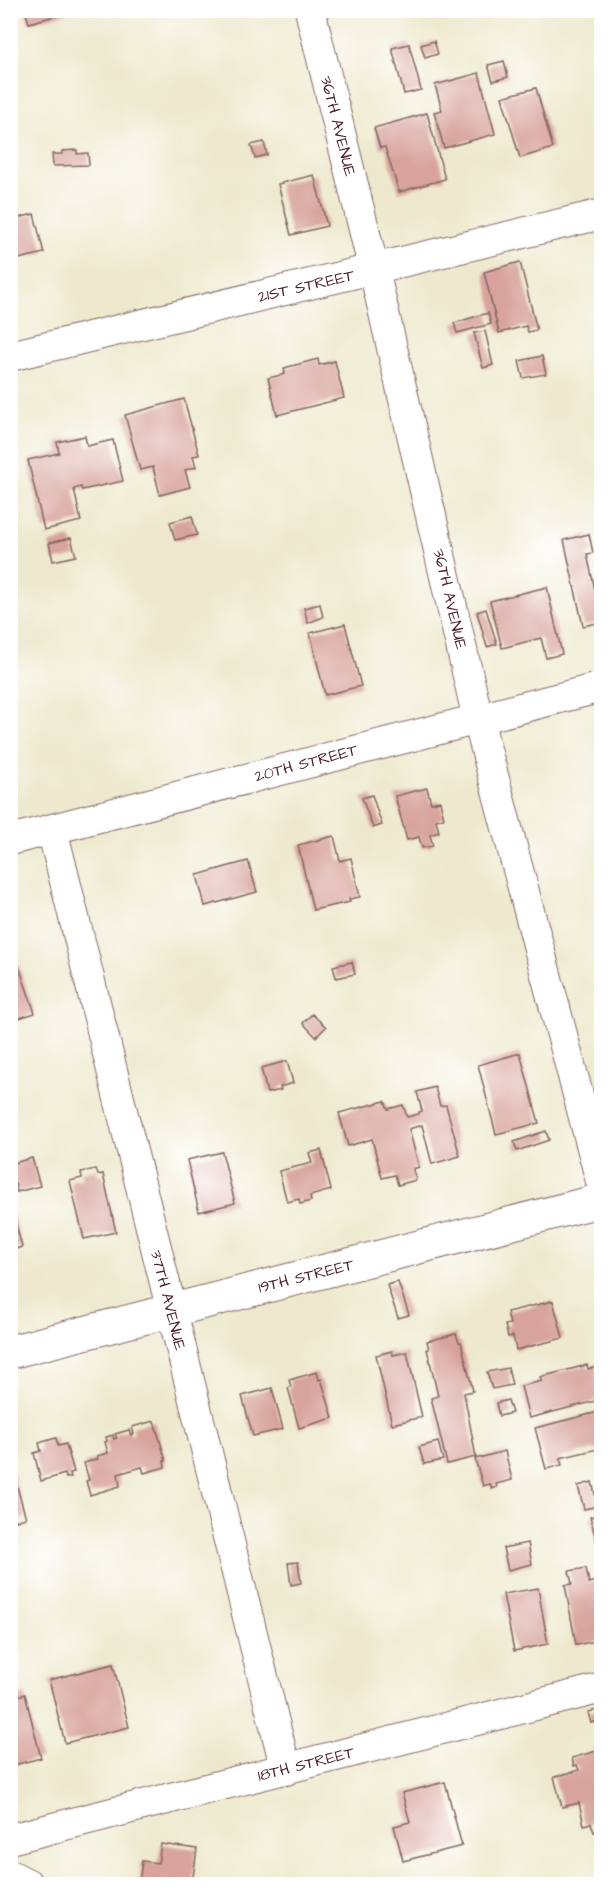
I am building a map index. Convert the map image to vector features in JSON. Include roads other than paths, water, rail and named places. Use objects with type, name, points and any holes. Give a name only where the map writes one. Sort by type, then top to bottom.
[{"type":"street","name":"36TH AVENUE","points":[[310,10],[374,270],[478,719],[602,1185]]},
{"type":"street","name":"21ST STREET","points":[[10,356],[602,214]]},
{"type":"street","name":"20TH STREET","points":[[10,840],[602,687]]},
{"type":"street","name":"37TH AVENUE","points":[[52,829],[170,1311],[286,1770]]},
{"type":"street","name":"19TH STREET","points":[[10,1352],[602,1200]]},
{"type":"street","name":"18TH STREET","points":[[10,1839],[602,1689]]},
{"type":"street","points":[[10,1875],[28,1884]]}]
